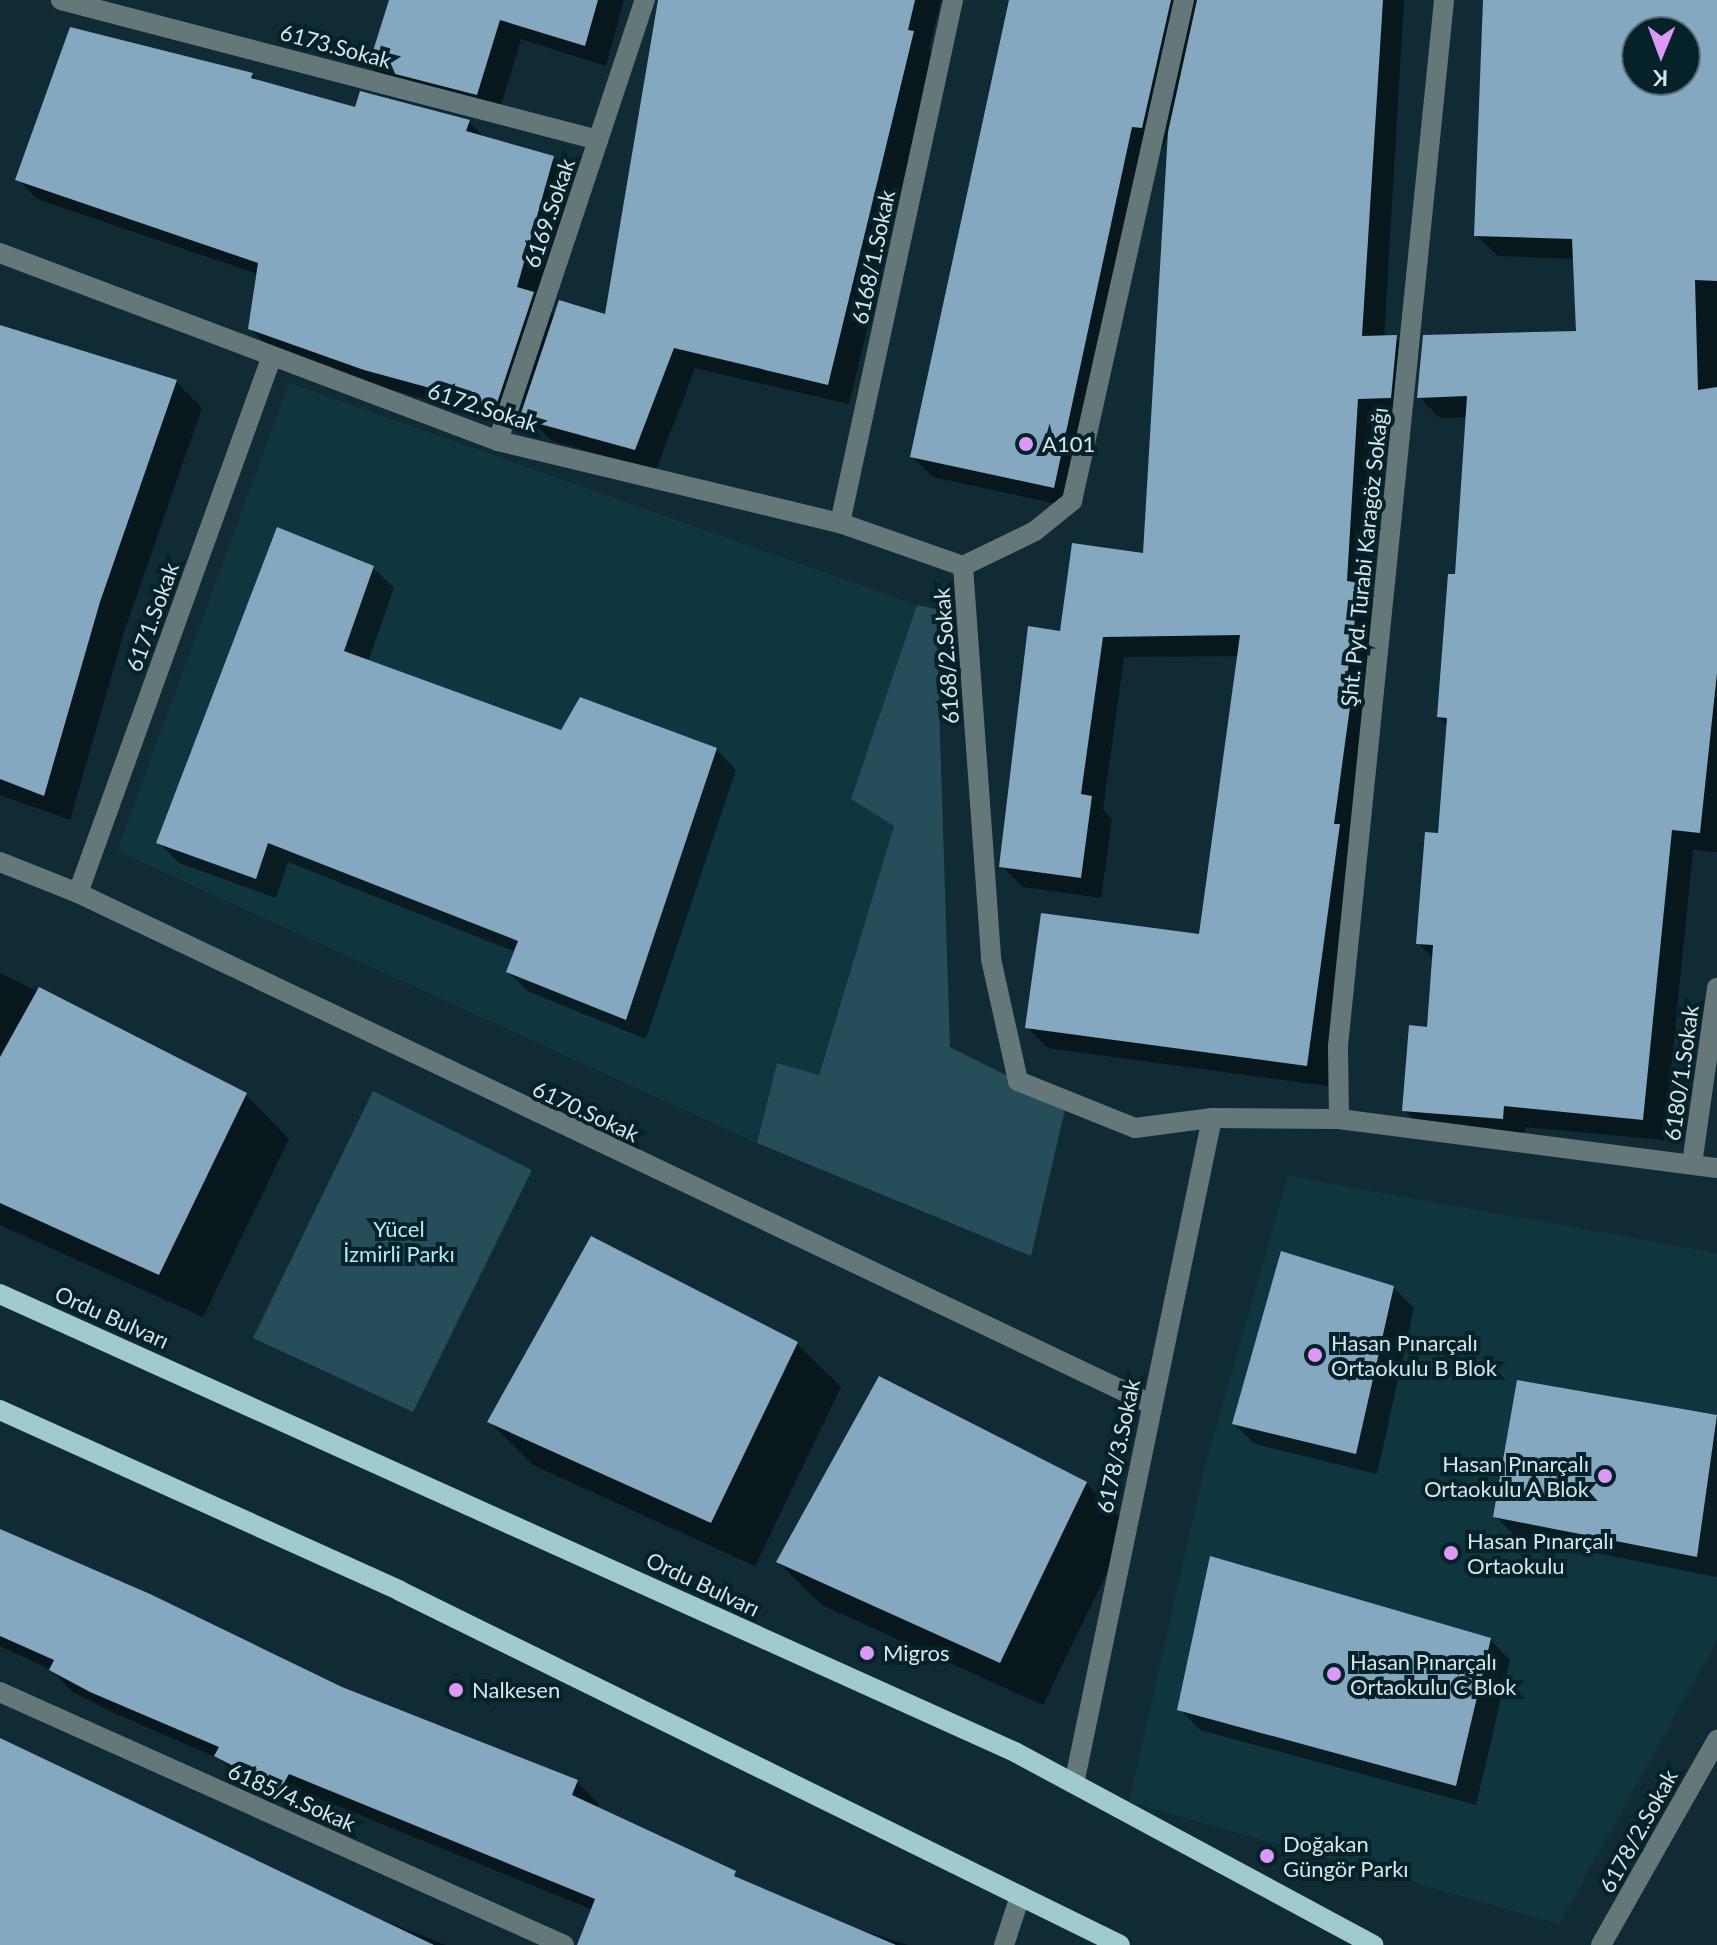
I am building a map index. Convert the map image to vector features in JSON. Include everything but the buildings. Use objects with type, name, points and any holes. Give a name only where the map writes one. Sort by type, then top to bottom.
[{"type":"main road","name":"Ordu Bulvarı","points":[[0,1294],[437,1488],[1074,1784],[1373,1945]]},
{"type":"main road","points":[[0,1410],[400,1591],[1120,1945]]},
{"type":"street","name":"6173.Sokak","points":[[61,0],[598,140]]},
{"type":"street","name":"6169.Sokak","points":[[498,441],[645,0]]},
{"type":"street","name":"6168/1.Sokak","points":[[840,523],[953,0]]},
{"type":"street","name":"6168/2.Sokak","points":[[1184,0],[1072,501],[1035,531],[963,566],[991,959],[1018,1081],[1135,1128],[1212,1118]]},
{"type":"street","name":"Şht. Pyd. Turabi Karagöz Sokağı","points":[[1339,1119],[1338,1046],[1444,0]]},
{"type":"street","name":"6172.Sokak","points":[[0,253],[498,441],[840,523],[963,566]]},
{"type":"street","name":"6171.Sokak","points":[[78,893],[272,356]]},
{"type":"street","name":"6170.Sokak","points":[[0,862],[78,893],[1151,1404]]},
{"type":"street","name":"6180/1.Sokak","points":[[1692,1164],[1717,988]]},
{"type":"street","points":[[1212,1118],[1339,1119],[1717,1168]]},
{"type":"street","name":"6178/3.Sokak","points":[[1074,1784],[1212,1118]]},
{"type":"street","name":"6185/4.Sokak","points":[[0,1692],[564,1945]]},
{"type":"street","name":"6178/2.Sokak","points":[[1601,1945],[1717,1740]]},
{"type":"street","points":[[1004,1945],[1020,1896]]},
{"type":"shaded area","points":[[289,383],[917,605],[851,799],[894,826],[818,1076],[777,1064],[757,1143],[117,851]]},
{"type":"shaded area","name":"Hasan Pınarçalı Ortaokulu","points":[[1288,1176],[1717,1253],[1717,1641],[1559,1924],[1129,1802],[1205,1466]]},
{"type":"green space","points":[[917,605],[936,609],[950,1047],[1066,1105],[1031,1256],[757,1143],[777,1063],[819,1075],[894,826],[851,799]]},
{"type":"green space","name":"Yücel İzmirli Parkı","points":[[373,1091],[532,1170],[413,1412],[253,1338]]},
{"type":"place","name":"A101","points":[[1026,444]]},
{"type":"place","name":"Hasan Pınarçalı Ortaokulu B Blok","points":[[1315,1355]]},
{"type":"place","name":"Hasan Pınarçalı Ortaokulu A Blok","points":[[1605,1476]]},
{"type":"place","name":"Hasan Pınarçalı Ortaokulu","points":[[1451,1553]]},
{"type":"place","name":"Migros","points":[[867,1653]]},
{"type":"place","name":"Hasan Pınarçalı Ortaokulu C Blok","points":[[1334,1674]]},
{"type":"place","name":"Nalkesen","points":[[456,1690]]},
{"type":"place","name":"Doğakan Güngör Parkı","points":[[1267,1856]]}]
